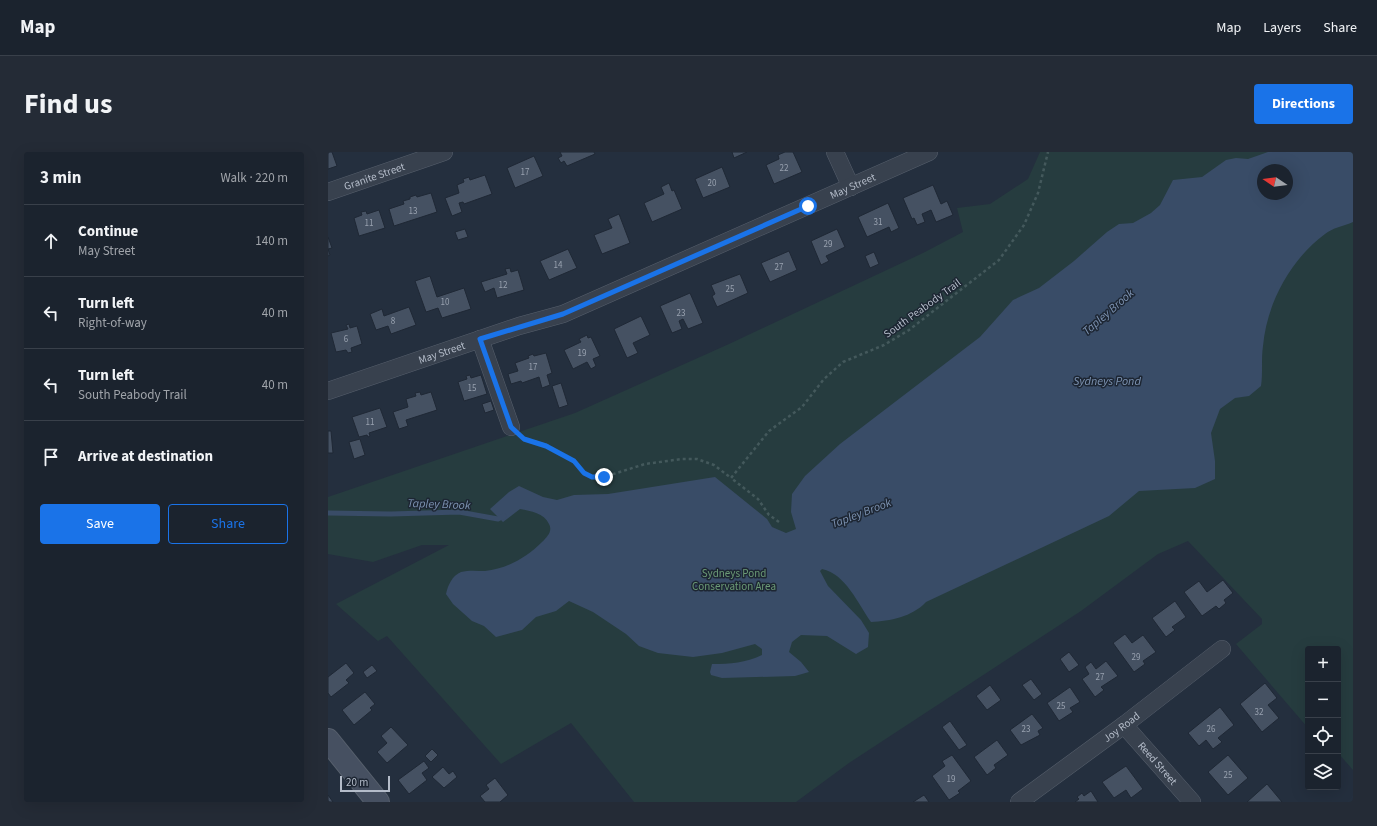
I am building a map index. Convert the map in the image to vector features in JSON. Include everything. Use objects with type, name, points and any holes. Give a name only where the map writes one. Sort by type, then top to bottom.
[{"type":"main road","points":[[328,740],[378,802]]},
{"type":"street","name":"Granite Street","points":[[328,192],[444,152]]},
{"type":"street","points":[[835,152],[851,187]]},
{"type":"street","name":"May Street","points":[[328,391],[480,339],[563,314],[929,152]]},
{"type":"street","points":[[480,339],[511,427]]},
{"type":"street","name":"Joy Road","points":[[1019,802],[1124,725],[1222,649]]},
{"type":"street","name":"Reed Street","points":[[1124,725],[1192,802]]},
{"type":"path","name":"South Peabody Trail","points":[[731,478],[769,431],[802,408],[824,379],[843,362],[884,345],[909,330],[999,260],[1024,225],[1038,193],[1048,152]]},
{"type":"path","points":[[511,427],[524,439],[546,446],[574,461],[584,473],[592,477],[604,477],[645,464],[682,459],[697,459],[714,465],[758,499],[769,515],[779,522]]},
{"type":"green space","name":"Sydneys Pond Conservation Area","points":[[1040,152],[1353,152],[1353,770],[1341,756],[1341,646],[1305,646],[1305,724],[1236,644],[1262,624],[1262,619],[1188,541],[1158,554],[1081,611],[849,763],[796,802],[634,802],[571,723],[501,764],[387,636],[378,641],[336,604],[449,545],[422,545],[373,562],[328,554],[328,497],[575,413],[729,344],[923,253],[963,232],[957,208],[990,204],[1028,179]]},
{"type":"water","name":"Sydneys Pond","points":[[1268,152],[1353,152],[1353,222],[1328,232],[1312,245],[1301,256],[1282,284],[1269,314],[1265,330],[1262,351],[1261,386],[1249,396],[1235,398],[1220,409],[1211,433],[1215,461],[1215,479],[1195,488],[1139,491],[1109,516],[926,602],[907,615],[886,621],[871,622],[845,583],[830,572],[822,569],[820,571],[828,586],[861,620],[869,633],[868,647],[856,654],[827,636],[801,635],[792,642],[789,652],[801,662],[809,672],[795,676],[722,678],[711,675],[710,672],[712,664],[750,660],[762,655],[762,649],[755,644],[722,653],[693,657],[658,653],[639,646],[626,634],[593,612],[569,601],[556,611],[536,617],[522,630],[496,637],[484,626],[472,621],[453,604],[446,594],[451,581],[461,572],[493,570],[509,565],[530,553],[547,536],[550,531],[549,524],[544,517],[537,513],[520,509],[503,522],[490,509],[509,492],[519,486],[543,497],[557,500],[574,495],[608,494],[715,477],[767,519],[772,527],[786,533],[796,529],[791,512],[792,494],[805,476],[840,444],[980,337],[1013,300],[1039,288],[1074,261],[1107,232],[1119,224],[1133,223],[1151,213],[1160,205],[1173,180],[1202,177],[1226,160],[1236,158],[1248,159]]},
{"type":"building","points":[[328,152],[332,152],[337,166],[328,169]]},
{"type":"building","points":[[560,152],[594,152],[595,154],[567,166],[564,161],[561,163],[558,158],[562,156]]},
{"type":"building","points":[[732,152],[747,152],[734,158]]},
{"type":"building","points":[[785,152],[793,152],[802,172],[774,184],[766,165],[779,159],[778,155]]},
{"type":"building","points":[[534,156],[543,176],[515,188],[507,168]]},
{"type":"building","points":[[722,167],[730,187],[703,198],[695,179]]},
{"type":"building","points":[[485,175],[492,194],[464,204],[463,202],[459,203],[462,212],[452,216],[445,198],[459,193],[457,185],[464,182],[463,179],[469,177],[470,180]]},
{"type":"building","points":[[669,183],[672,191],[674,190],[682,209],[652,222],[644,203],[664,194],[661,187]]},
{"type":"building","points":[[933,185],[941,204],[947,201],[953,215],[936,222],[931,210],[922,214],[925,222],[917,225],[914,218],[912,219],[903,198]]},
{"type":"building","points":[[431,193],[437,212],[394,226],[389,209],[404,204],[403,201],[410,199],[410,197],[416,195],[417,197]]},
{"type":"building","points":[[888,203],[899,228],[891,232],[889,227],[867,237],[858,217]]},
{"type":"building","points":[[379,210],[385,228],[359,236],[354,218],[362,215],[361,212],[366,211],[367,214]]},
{"type":"building","points":[[619,214],[630,243],[602,254],[594,235],[612,228],[608,219]]},
{"type":"building","points":[[465,229],[468,237],[458,240],[455,232]]},
{"type":"building","points":[[837,229],[845,247],[826,256],[829,261],[821,265],[811,241]]},
{"type":"building","points":[[328,237],[332,248],[328,249]]},
{"type":"building","points":[[568,249],[577,268],[549,280],[540,261]]},
{"type":"building","points":[[789,251],[797,270],[770,282],[761,263]]},
{"type":"building","points":[[874,252],[879,264],[870,268],[865,256]]},
{"type":"building","points":[[510,268],[511,272],[518,270],[524,290],[497,298],[494,288],[485,292],[481,282],[507,274],[505,269]]},
{"type":"building","points":[[740,274],[748,293],[717,307],[712,296],[715,294],[711,285]]},
{"type":"building","points":[[430,276],[437,297],[464,288],[471,309],[442,318],[438,308],[426,312],[415,281]]},
{"type":"building","points":[[690,293],[703,323],[688,329],[683,319],[679,321],[682,329],[672,333],[660,306]]},
{"type":"building","points":[[409,307],[416,325],[391,334],[388,326],[376,330],[370,314],[382,309],[384,316]]},
{"type":"building","points":[[641,316],[650,335],[633,343],[638,353],[627,358],[614,329]]},
{"type":"building","points":[[349,324],[350,328],[357,326],[362,344],[351,348],[352,352],[348,353],[346,350],[336,352],[331,333],[348,329],[346,325]]},
{"type":"building","points":[[587,335],[588,338],[591,337],[600,356],[593,359],[596,366],[591,369],[587,362],[573,369],[564,350],[581,342],[579,339]]},
{"type":"building","points":[[546,353],[552,373],[547,375],[550,385],[542,388],[539,377],[522,383],[521,381],[511,384],[508,374],[518,371],[515,363],[529,358],[528,356],[533,354],[534,356]]},
{"type":"building","points":[[470,375],[471,378],[481,375],[487,394],[464,401],[458,382],[467,379],[466,376]]},
{"type":"building","points":[[561,383],[568,405],[559,408],[552,386]]},
{"type":"building","points":[[420,392],[421,395],[431,392],[437,410],[406,420],[408,426],[399,429],[393,412],[408,407],[406,399],[416,396],[415,393]]},
{"type":"building","points":[[491,401],[494,410],[485,413],[482,404]]},
{"type":"building","points":[[380,408],[387,427],[369,433],[370,436],[368,437],[367,435],[359,437],[352,417]]},
{"type":"building","points":[[328,431],[331,431],[333,453],[328,453]]},
{"type":"building","points":[[360,439],[365,455],[354,459],[349,442]]},
{"type":"building","points":[[1223,580],[1233,593],[1224,600],[1226,603],[1219,609],[1216,606],[1202,616],[1184,592],[1199,581],[1207,592]]},
{"type":"building","points":[[1175,601],[1186,617],[1172,627],[1175,630],[1166,637],[1152,618]]},
{"type":"building","points":[[1125,634],[1132,643],[1143,635],[1156,652],[1143,661],[1145,664],[1134,672],[1113,643]]},
{"type":"building","points":[[1069,652],[1079,665],[1069,672],[1060,659]]},
{"type":"building","points":[[1106,661],[1118,676],[1101,687],[1104,690],[1095,697],[1082,679],[1089,674],[1085,667],[1091,662],[1096,669]]},
{"type":"building","points":[[346,663],[354,673],[346,680],[349,683],[331,697],[328,693],[328,677]]},
{"type":"building","points":[[372,665],[377,671],[367,678],[363,672]]},
{"type":"building","points":[[1031,679],[1042,694],[1034,700],[1022,685]]},
{"type":"building","points":[[1265,683],[1277,698],[1268,705],[1279,718],[1262,732],[1240,704]]},
{"type":"building","points":[[990,685],[1001,700],[987,710],[976,696]]},
{"type":"building","points":[[1070,687],[1080,702],[1070,708],[1073,712],[1059,721],[1047,703]]},
{"type":"building","points":[[365,692],[375,704],[370,708],[372,710],[354,725],[342,710]]},
{"type":"building","points":[[1220,707],[1234,725],[1218,738],[1222,742],[1213,749],[1206,740],[1199,746],[1188,733]]},
{"type":"building","points":[[1032,714],[1043,728],[1038,731],[1040,735],[1021,745],[1010,730]]},
{"type":"building","points":[[950,721],[967,745],[959,750],[942,727]]},
{"type":"building","points":[[391,727],[408,745],[387,763],[377,752],[387,743],[381,736]]},
{"type":"building","points":[[997,740],[1008,755],[994,765],[996,768],[987,775],[974,757]]},
{"type":"building","points":[[432,749],[438,755],[431,762],[425,756]]},
{"type":"building","points":[[952,755],[971,781],[958,791],[960,793],[949,800],[932,776],[945,766],[942,761]]},
{"type":"building","points":[[1228,755],[1248,778],[1228,795],[1208,772]]},
{"type":"building","points":[[424,761],[429,768],[422,773],[427,780],[409,794],[398,780]]},
{"type":"building","points":[[1126,766],[1143,789],[1131,798],[1126,790],[1114,798],[1102,782]]},
{"type":"building","points":[[443,767],[449,774],[453,771],[457,777],[444,788],[432,777]]},
{"type":"building","points":[[495,778],[508,795],[500,802],[485,802],[480,796],[489,789],[486,785]]},
{"type":"building","points":[[1267,784],[1282,802],[1247,802]]},
{"type":"building","points":[[1091,791],[1098,802],[1075,802],[1079,799],[1077,797],[1082,793],[1084,796]]},
{"type":"building","points":[[328,795],[333,802],[328,802]]},
{"type":"building","points":[[924,795],[929,802],[913,802]]},
{"type":"waterway","name":"Tapley Brook","points":[[328,513],[391,514],[459,512],[498,519],[504,516]]},
{"type":"route","points":[[604,477],[592,477],[584,473],[574,461],[546,446],[524,439],[518,435],[511,427],[480,339],[563,314],[808,206]]}]
